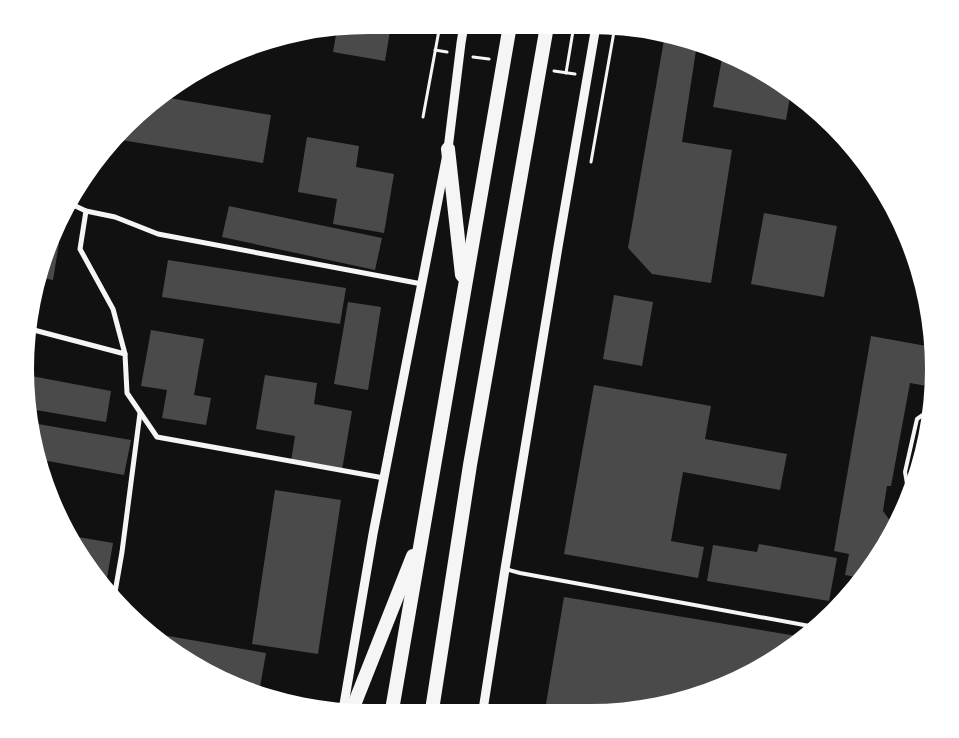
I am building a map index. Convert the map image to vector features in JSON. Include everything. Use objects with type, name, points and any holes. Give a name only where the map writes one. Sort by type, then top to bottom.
[{"type":"highway","points":[[393,704],[508,34]]},
{"type":"highway","points":[[433,704],[470,465],[546,34]]},
{"type":"highway","points":[[448,149],[464,292]]},
{"type":"highway","points":[[354,704],[424,528]]},
{"type":"street","points":[[344,704],[384,478],[448,149],[462,34]]},
{"type":"street","points":[[484,704],[595,34]]},
{"type":"street","points":[[76,206],[86,211],[115,217],[158,234],[422,284]]},
{"type":"street","points":[[86,211],[80,249],[113,309],[125,354],[127,393],[157,437],[384,478]]},
{"type":"street","points":[[36,331],[125,354]]},
{"type":"street","points":[[116,588],[140,413]]},
{"type":"lane","points":[[907,478],[906,472],[917,418],[922,415]]},
{"type":"lane","points":[[505,569],[520,574],[806,625]]},
{"type":"path","points":[[423,118],[438,34]]},
{"type":"path","points":[[566,73],[573,34]]},
{"type":"path","points":[[591,162],[614,34]]},
{"type":"building","points":[[390,34],[385,61],[333,52],[336,36]]},
{"type":"building","points":[[664,42],[696,51],[682,142],[732,150],[711,283],[652,274],[628,248]]},
{"type":"building","points":[[722,61],[758,79],[789,100],[786,120],[713,107]]},
{"type":"building","points":[[171,98],[271,115],[263,163],[124,140],[148,117]]},
{"type":"building","points":[[307,137],[359,146],[356,167],[394,174],[384,233],[333,224],[337,199],[298,192]]},
{"type":"building","points":[[229,206],[382,238],[375,270],[222,237]]},
{"type":"building","points":[[764,213],[837,226],[824,297],[751,284]]},
{"type":"building","points":[[59,243],[53,280],[46,279]]},
{"type":"building","points":[[168,260],[346,288],[340,324],[162,297]]},
{"type":"building","points":[[614,295],[653,302],[642,366],[603,359]]},
{"type":"building","points":[[348,302],[381,307],[368,390],[334,384]]},
{"type":"building","points":[[151,330],[204,339],[194,395],[211,398],[206,425],[162,418],[167,390],[141,386]]},
{"type":"building","points":[[871,336],[925,346],[925,386],[910,383],[891,486],[887,486],[883,511],[889,520],[869,555],[853,576],[845,575],[849,554],[834,551]]},
{"type":"building","points":[[265,375],[317,383],[314,404],[352,411],[342,470],[291,461],[295,436],[256,429]]},
{"type":"building","points":[[34,377],[111,391],[106,422],[37,410]]},
{"type":"building","points":[[594,385],[711,406],[705,439],[787,454],[780,490],[683,472],[671,541],[704,547],[698,578],[564,554]]},
{"type":"building","points":[[39,424],[131,440],[124,475],[47,461]]},
{"type":"building","points":[[275,490],[341,500],[318,654],[252,644]]},
{"type":"building","points":[[79,537],[113,543],[107,578]]},
{"type":"building","points":[[759,544],[837,558],[829,601],[707,581],[713,545],[757,552]]},
{"type":"building","points":[[564,597],[793,635],[738,670],[677,693],[612,704],[546,704]]},
{"type":"building","points":[[166,636],[266,653],[260,686],[221,670]]}]
